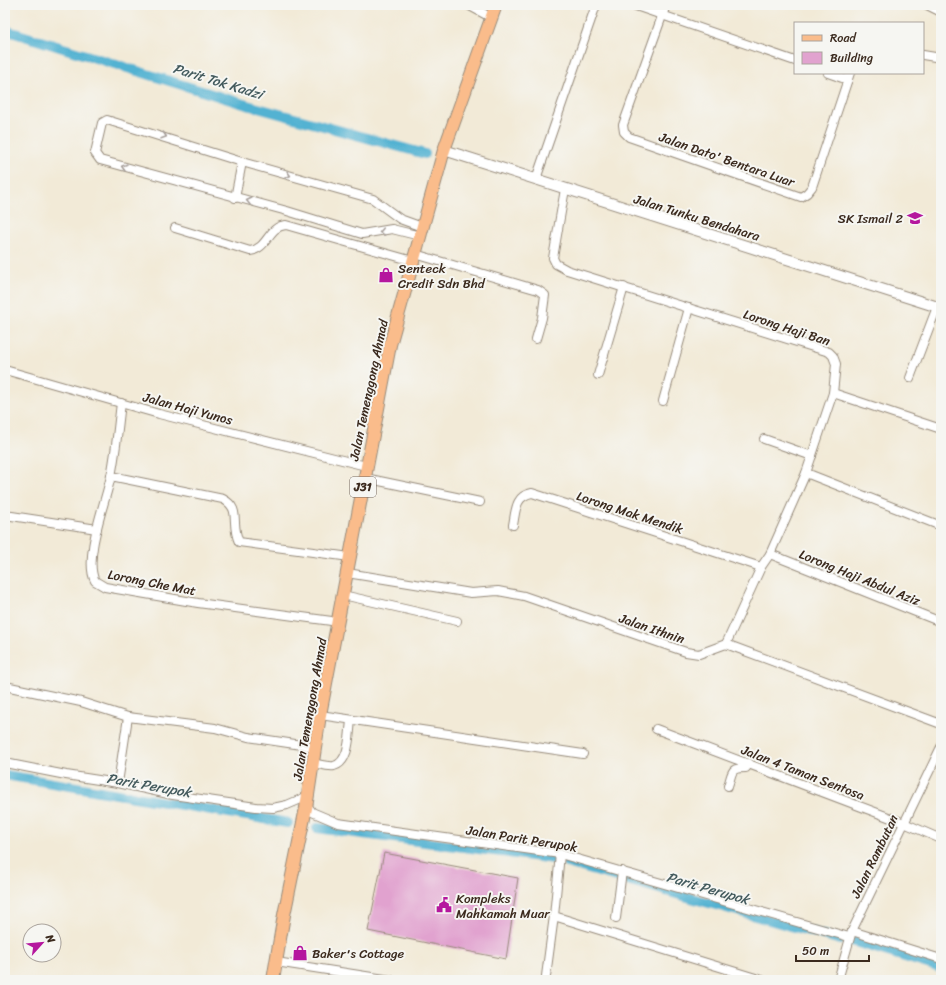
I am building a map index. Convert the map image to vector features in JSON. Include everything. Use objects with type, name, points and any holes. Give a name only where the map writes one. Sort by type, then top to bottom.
[{"type":"main road","name":"Jalan Temenggong Ahmad","points":[[273,980],[307,800],[320,715],[339,622],[390,345],[444,150],[496,5]]},
{"type":"street","points":[[468,5],[492,18]]},
{"type":"street","points":[[536,180],[596,5]]},
{"type":"street","points":[[633,5],[794,61]]},
{"type":"street","points":[[662,15],[666,5]]},
{"type":"street","points":[[927,5],[941,12]]},
{"type":"street","name":"Jalan Dato' Bentara Luar","points":[[662,15],[623,125],[624,132],[629,137],[800,197],[807,193],[812,186],[849,76],[835,74]]},
{"type":"street","points":[[924,55],[941,58]]},
{"type":"street","points":[[107,120],[242,162],[372,199],[382,204],[400,219],[421,232],[392,229],[362,234],[287,211],[100,160],[95,153],[102,123],[107,120]]},
{"type":"street","name":"Jalan Tunku Bendahara","points":[[444,150],[939,308]]},
{"type":"street","points":[[235,198],[242,162]]},
{"type":"street","name":"Lorong Haji Ban","points":[[565,189],[553,258],[556,264],[567,270],[829,352],[833,356],[836,364],[833,393],[806,473],[770,554],[761,567],[726,644]]},
{"type":"street","points":[[175,228],[250,250],[256,250],[262,246],[275,228],[280,225],[286,225],[538,290],[544,295],[542,318],[536,340]]},
{"type":"street","points":[[598,376],[624,288]]},
{"type":"street","points":[[663,401],[689,308]]},
{"type":"street","points":[[910,378],[939,308]]},
{"type":"street","name":"Jalan Haji Yunos","points":[[5,370],[366,472],[480,502]]},
{"type":"street","points":[[833,393],[941,429]]},
{"type":"street","name":"Lorong Che Mat","points":[[121,403],[111,476],[97,530],[91,568],[95,581],[105,587],[198,603],[339,622]]},
{"type":"street","points":[[764,439],[812,456]]},
{"type":"street","points":[[806,473],[941,526]]},
{"type":"street","points":[[111,476],[228,501],[232,504],[235,512],[234,525],[239,542],[350,557]]},
{"type":"street","name":"Lorong Mak Mendik","points":[[513,524],[518,500],[524,494],[532,494],[761,567]]},
{"type":"street","points":[[5,515],[97,530]]},
{"type":"street","name":"Lorong Haji Abdul Aziz","points":[[770,554],[941,622]]},
{"type":"street","name":"Jalan Ithnin","points":[[347,573],[471,593],[498,591],[524,596],[686,652],[699,654],[726,644]]},
{"type":"street","points":[[343,595],[457,621]]},
{"type":"street","points":[[726,644],[941,724]]},
{"type":"street","points":[[5,686],[80,702],[128,717],[215,728],[248,737],[315,747]]},
{"type":"street","points":[[320,715],[351,721],[583,754]]},
{"type":"street","points":[[118,783],[128,717]]},
{"type":"street","points":[[312,763],[333,766],[339,764],[344,759],[351,721]]},
{"type":"street","name":"Jalan 4 Taman Sentosa","points":[[656,729],[749,763],[904,823],[941,839]]},
{"type":"street","name":"Jalan Rambutan","points":[[838,980],[851,934],[941,746]]},
{"type":"street","points":[[5,763],[118,783],[173,795],[262,807],[273,808],[307,800]]},
{"type":"street","points":[[728,786],[734,769],[746,768],[749,763]]},
{"type":"street","name":"Jalan Parit Perupok","points":[[307,800],[312,812],[338,823],[560,854],[941,959]]},
{"type":"street","points":[[546,976],[560,854]]},
{"type":"street","points":[[616,918],[622,871]]},
{"type":"street","points":[[554,916],[762,980]]},
{"type":"street","points":[[276,962],[391,980]]},
{"type":"building","name":"Kompleks Mahkamah Muar","points":[[384,853],[518,878],[506,959],[368,931]]},
{"type":"waterway","name":"Parit Tok Kadzi","points":[[5,30],[247,105],[425,154]]},
{"type":"waterway","name":"Parit Perupok","points":[[5,775],[288,823]]},
{"type":"waterway","name":"Parit Perupok","points":[[317,828],[555,859]]},
{"type":"waterway","name":"Parit Perupok","points":[[567,863],[841,940]]},
{"type":"waterway","name":"Parit Perupok","points":[[852,941],[941,968]]},
{"type":"place","name":"SK Ismail 2","points":[[915,218]]},
{"type":"place","name":"Senteck Credit Sdn Bhd","points":[[386,275]]},
{"type":"place","name":"Kompleks Mahkamah Muar","points":[[444,905]]},
{"type":"place","name":"Baker's Cottage","points":[[300,953]]}]
